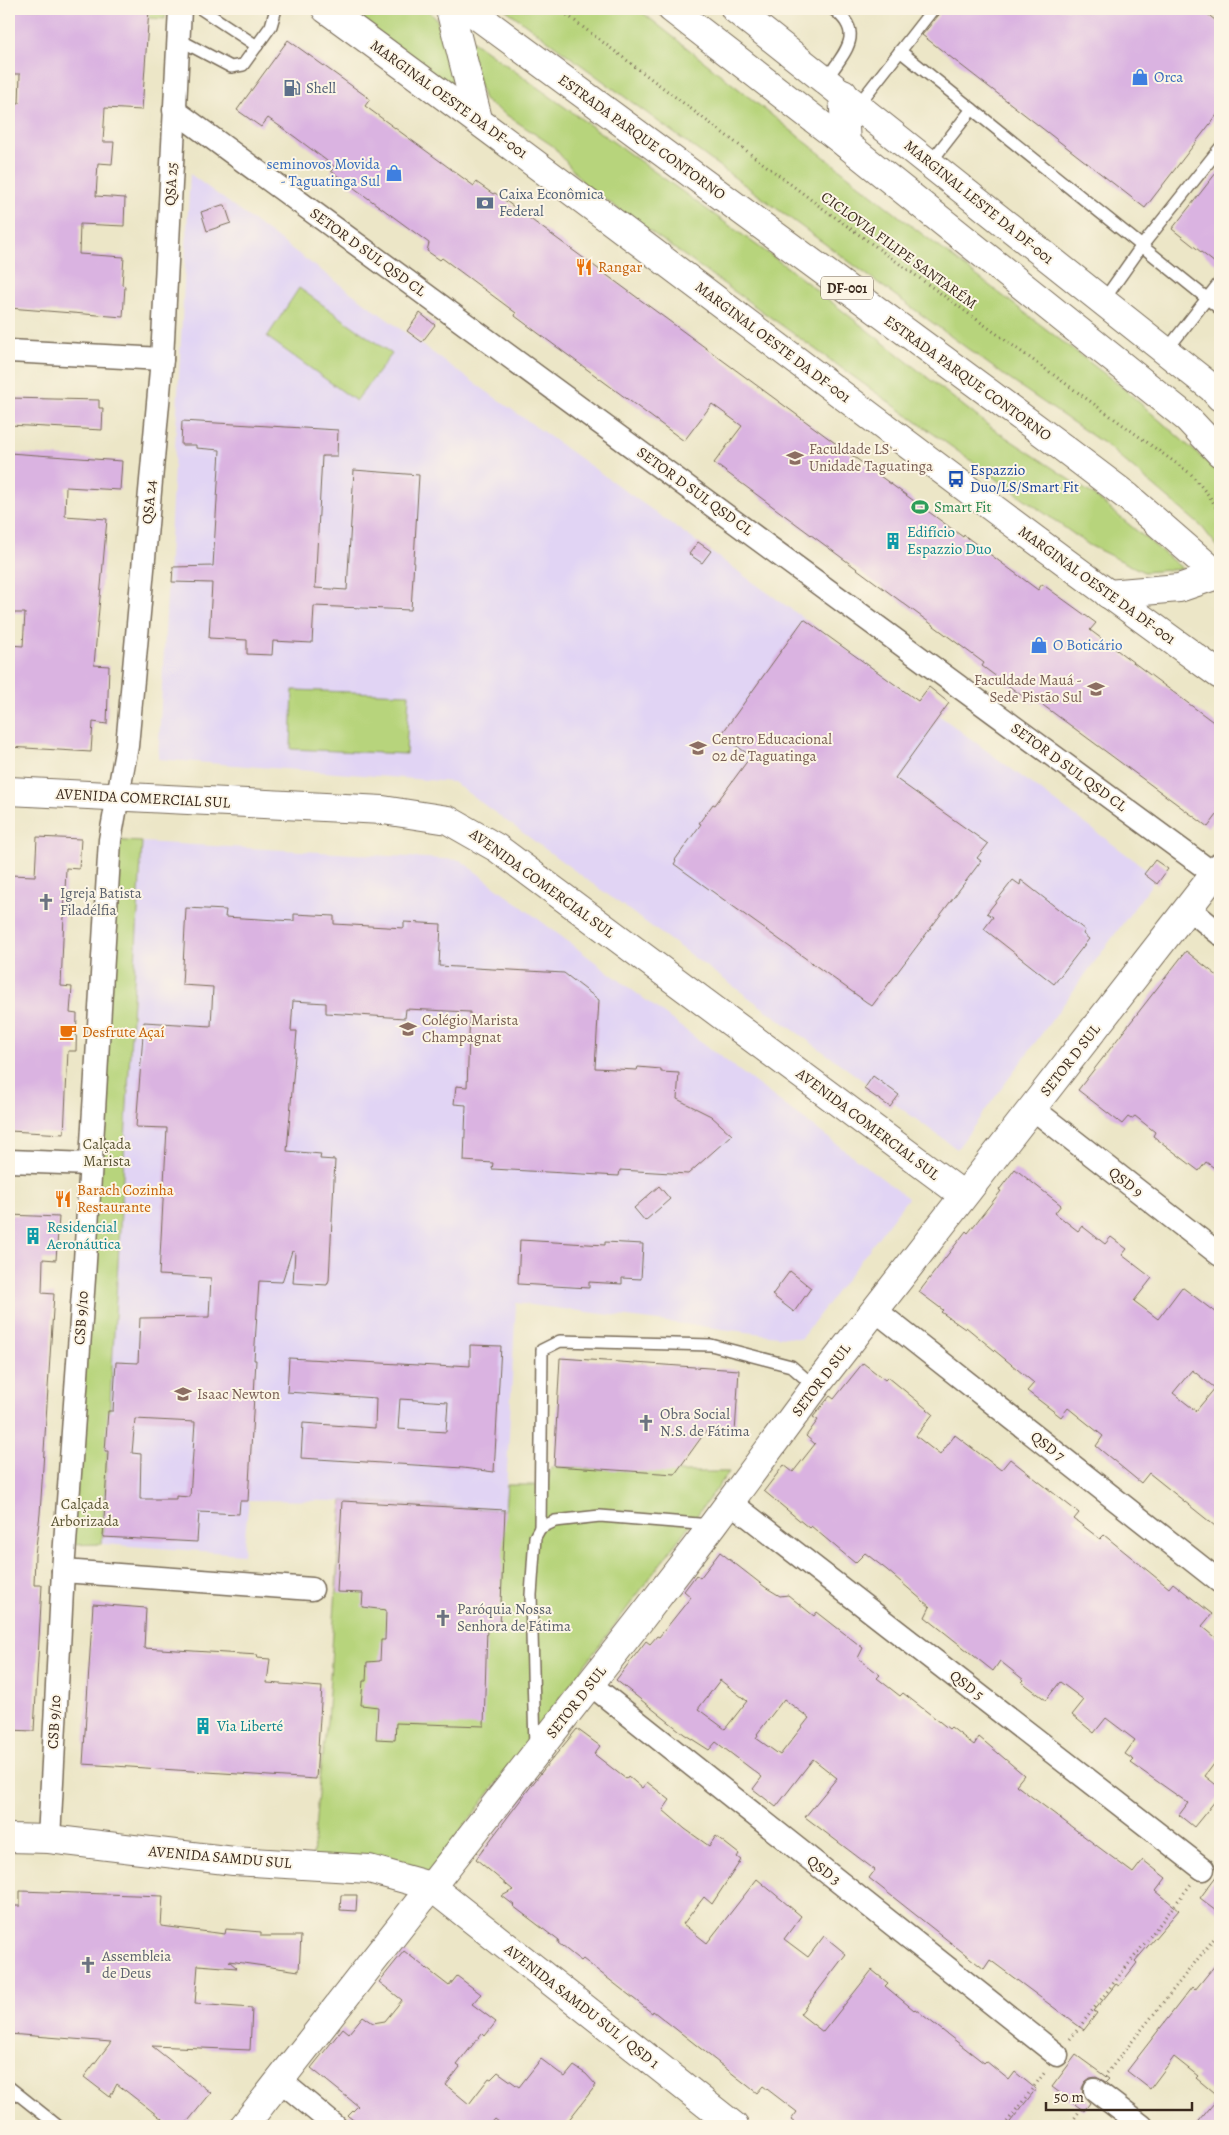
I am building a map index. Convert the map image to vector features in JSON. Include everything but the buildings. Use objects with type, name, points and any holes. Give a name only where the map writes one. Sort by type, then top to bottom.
[{"type":"main road","name":"MARGINAL OESTE DA DF-001","points":[[326,9],[478,120],[1108,594],[1220,675]]},
{"type":"main road","points":[[450,9],[478,120]]},
{"type":"main road","name":"ESTRADA PARQUE CONTORNO","points":[[468,9],[1062,447],[1128,497],[1220,575]]},
{"type":"main road","points":[[672,9],[846,144],[1187,418],[1220,453]]},
{"type":"main road","name":"MARGINAL LESTE DA DF-001","points":[[744,11],[842,93],[1218,393]]},
{"type":"main road","points":[[842,93],[846,144]]},
{"type":"main road","points":[[1108,594],[1179,588],[1220,575]]},
{"type":"main road","name":"AVENIDA COMERCIAL SUL","points":[[9,791],[383,810],[448,820],[497,848],[963,1195]]},
{"type":"main road","name":"SETOR D SUL","points":[[244,2126],[590,1684],[713,1525],[815,1387],[1218,869]]},
{"type":"main road","name":"AVENIDA SAMDU SUL","points":[[9,1838],[49,1839],[234,1861],[369,1868],[430,1886]]},
{"type":"main road","name":"AVENIDA SAMDU SUL / QSD 1","points":[[430,1886],[734,2126]]},
{"type":"street","name":"QSA 25","points":[[162,359],[180,9]]},
{"type":"street","name":"SETOR D SUL QSD CL","points":[[174,110],[1218,869]]},
{"type":"street","points":[[9,351],[162,359]]},
{"type":"street","name":"QSA 24","points":[[117,797],[127,746],[162,359]]},
{"type":"street","name":"CSB 9/10","points":[[49,1839],[62,1570],[84,1278],[110,840],[117,797]]},
{"type":"street","points":[[1188,908],[1220,934]]},
{"type":"street","name":"QSD 9","points":[[1032,1108],[1220,1256]]},
{"type":"street","points":[[9,1161],[90,1164]]},
{"type":"street","name":"QSD 7","points":[[875,1310],[1220,1582]]},
{"type":"street","name":"QSD 5","points":[[730,1502],[1203,1869]]},
{"type":"street","points":[[62,1570],[312,1589]]},
{"type":"street","name":"QSD 3","points":[[590,1684],[1057,2055]]},
{"type":"street","points":[[281,2081],[335,2126]]},
{"type":"street","points":[[1095,2090],[1142,2126]]},
{"type":"lane","points":[[201,9],[256,46]]},
{"type":"lane","points":[[178,39],[232,67],[243,65],[271,26],[276,9]]},
{"type":"lane","points":[[833,9],[843,16],[850,29],[851,41],[842,93]]},
{"type":"lane","points":[[842,93],[900,51],[933,9]]},
{"type":"lane","points":[[900,51],[1220,309]]},
{"type":"lane","points":[[930,163],[972,109]]},
{"type":"lane","points":[[1103,301],[1141,247],[1220,148]]},
{"type":"lane","points":[[1166,351],[1220,282]]},
{"type":"lane","points":[[540,1528],[542,1350],[560,1341],[711,1345],[791,1366],[815,1387]]},
{"type":"lane","points":[[535,1753],[531,1595],[535,1537],[540,1528],[555,1521],[600,1516],[713,1525]]},
{"type":"lane","points":[[9,2087],[58,2126]]},
{"type":"path","name":"CICLOVIA FILIPE SANTARÉM","points":[[560,9],[818,205],[1191,474],[1210,497],[1220,514]]},
{"type":"path","points":[[1004,2126],[1220,1846]]},
{"type":"path","points":[[1069,2126],[1220,1931]]},
{"type":"shaded area","name":"Centro Educacional 02 de Taguatinga","points":[[190,174],[444,361],[940,716],[1157,877],[957,1149],[453,782],[158,759]]},
{"type":"shaded area","name":"Colégio Marista Champagnat","points":[[142,842],[460,860],[908,1198],[801,1339],[516,1303],[505,1510],[342,1501],[249,1500],[243,1554],[102,1544]]},
{"type":"green space","points":[[9,9],[166,9],[165,19]]},
{"type":"green space","points":[[346,9],[427,9],[437,20],[455,89]]},
{"type":"green space","points":[[505,9],[638,9],[900,217],[1123,388],[1217,471],[1220,477],[1220,550],[1202,527],[1106,445],[1009,379]]},
{"type":"green space","points":[[466,36],[787,267],[989,426],[1092,494],[1183,569],[1144,572],[1089,545],[584,184],[553,146],[484,100]]},
{"type":"green space","points":[[299,288],[392,354],[356,401],[267,337]]},
{"type":"green space","points":[[293,690],[409,694],[406,754],[291,749]]},
{"type":"green space","points":[[110,840],[142,842],[102,1544],[65,1545]]},
{"type":"green space","points":[[551,1467],[729,1472],[427,1876],[313,1856],[319,1780],[327,1721],[342,1501],[505,1510],[507,1485],[547,1485]]},
{"type":"place","name":"Orca","points":[[1140,77]]},
{"type":"place","name":"Shell","points":[[292,88]]},
{"type":"place","name":"seminovos Movida - Taguatinga Sul","points":[[394,173]]},
{"type":"place","name":"Caixa Econômica Federal","points":[[485,203]]},
{"type":"place","name":"Rangar","points":[[584,267]]},
{"type":"place","name":"Faculdade LS - Unidade Taguatinga","points":[[795,458]]},
{"type":"place","name":"Espazzio Duo/LS/Smart Fit","points":[[956,479]]},
{"type":"place","name":"Smart Fit","points":[[920,507]]},
{"type":"place","name":"Edifício Espazzio Duo","points":[[893,541]]},
{"type":"place","name":"O Boticário","points":[[1039,645]]},
{"type":"place","name":"Faculdade Mauá - Sede Pistão Sul","points":[[1096,689]]},
{"type":"place","name":"Centro Educacional 02 de Taguatinga","points":[[698,748]]},
{"type":"place","name":"Igreja Batista Filadélfia","points":[[46,902]]},
{"type":"place","name":"Colégio Marista Champagnat","points":[[408,1029]]},
{"type":"place","name":"Desfrute Açaí","points":[[68,1032]]},
{"type":"place","name":"Barach Cozinha Restaurante","points":[[63,1199]]},
{"type":"place","name":"Residencial Aeronáutica","points":[[33,1236]]},
{"type":"place","name":"Isaac Newton","points":[[183,1394]]},
{"type":"place","name":"Obra Social N.S. de Fátima","points":[[646,1423]]},
{"type":"place","name":"Paróquia Nossa Senhora de Fátima","points":[[443,1618]]},
{"type":"place","name":"Via Liberté","points":[[203,1726]]},
{"type":"place","name":"Assembleia de Deus","points":[[88,1965]]},
{"type":"park label","name":"Calçada Marista","points":[[107,1152]]},
{"type":"park label","name":"Calçada Arborizada","points":[[85,1512]]}]
